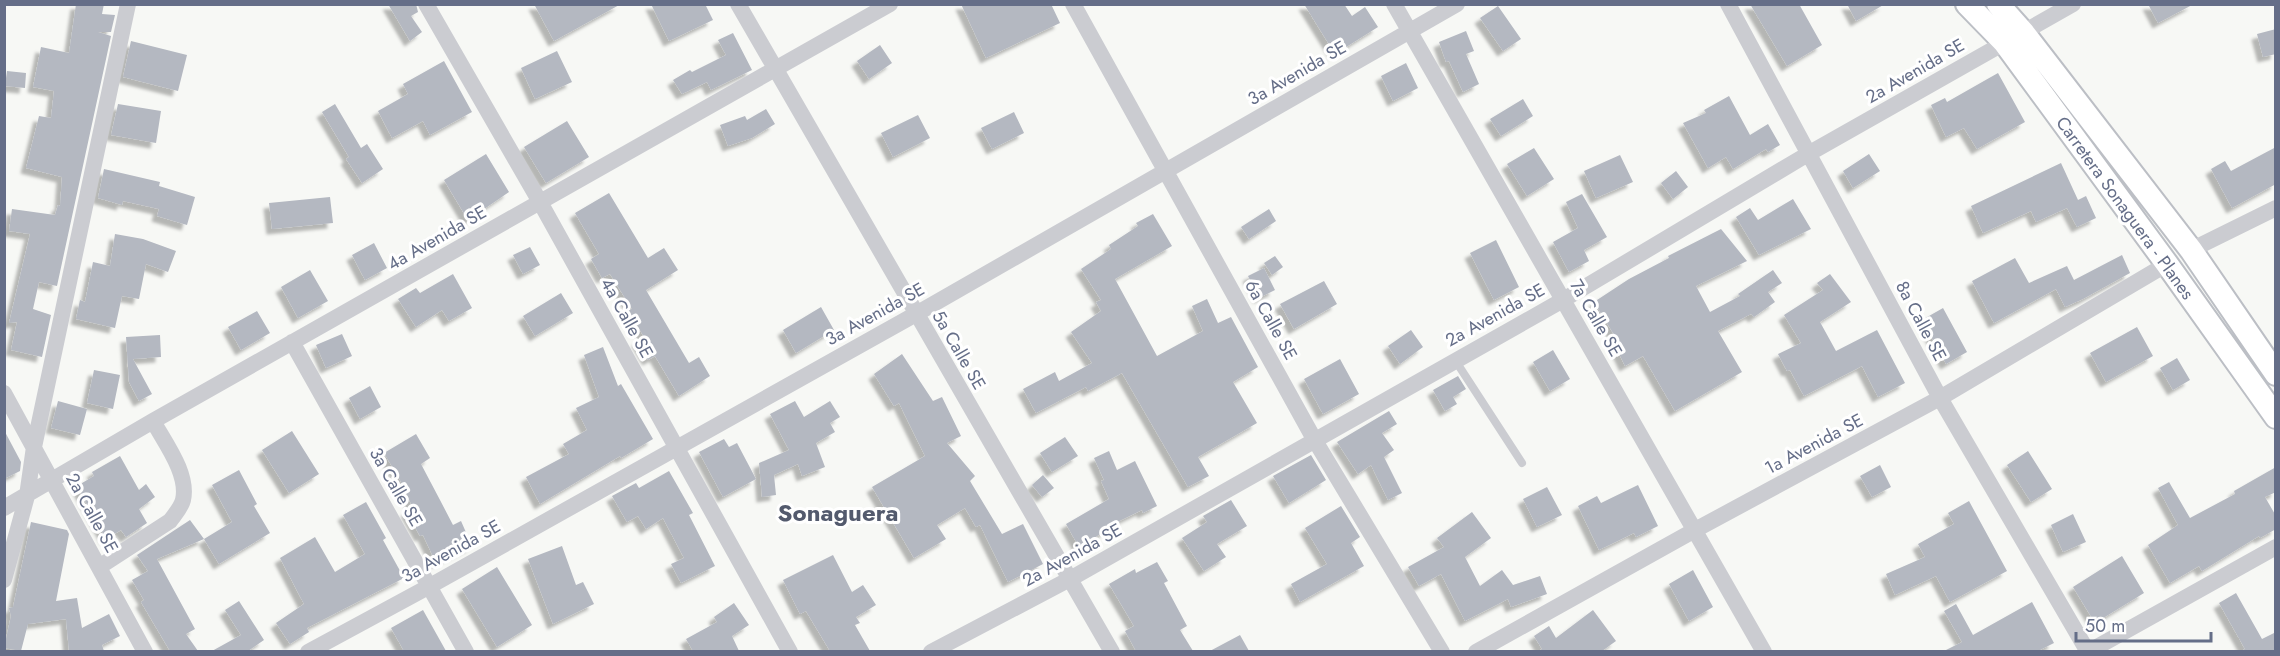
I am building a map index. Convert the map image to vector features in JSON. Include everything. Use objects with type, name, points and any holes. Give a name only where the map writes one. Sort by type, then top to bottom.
[{"type":"main road","name":"Carretera Sonaguera - Planes","points":[[1967,4],[2013,37],[2191,250],[2276,374]]},
{"type":"main road","name":"Carretera Sonaguera - Planes","points":[[1998,4],[2013,37],[2167,264],[2276,417]]},
{"type":"street","points":[[4,580],[27,496],[34,447],[128,4]]},
{"type":"street","name":"4a Calle SE","points":[[426,4],[540,202],[790,651]]},
{"type":"street","name":"5a Calle SE","points":[[738,4],[1112,651]]},
{"type":"street","name":"4a Avenida SE","points":[[4,508],[153,421],[890,4]]},
{"type":"street","name":"6a Calle SE","points":[[1073,4],[1314,439],[1442,651]]},
{"type":"street","name":"7a Calle SE","points":[[1394,4],[1764,651]]},
{"type":"street","name":"3a Avenida SE","points":[[308,651],[430,586],[916,314],[1457,4]]},
{"type":"street","name":"8a Calle SE","points":[[1728,4],[1940,398],[2088,651]]},
{"type":"street","name":"2a Avenida SE","points":[[931,651],[1070,579],[1563,300],[1808,154],[2073,4]]},
{"type":"street","points":[[2191,250],[2276,208]]},
{"type":"street","name":"1a Avenida SE","points":[[1476,651],[1940,398],[2167,264]]},
{"type":"street","name":"3a Calle SE","points":[[292,342],[466,651]]},
{"type":"street","name":"2a Calle SE","points":[[4,393],[145,651]]},
{"type":"street","points":[[99,567],[170,521],[179,510],[183,500],[183,485],[177,466],[153,421]]},
{"type":"street","points":[[2088,651],[2276,547]]},
{"type":"lane","points":[[1455,360],[1522,463]]},
{"type":"building","points":[[76,4],[104,4],[102,14],[115,15],[111,32],[98,32],[111,36],[57,286],[39,282],[33,309],[51,315],[42,357],[11,350],[17,322],[9,323],[30,234],[9,231],[12,209],[55,215],[58,205],[60,206],[62,177],[26,168],[39,116],[51,118],[54,91],[33,87],[41,47],[69,53]]},
{"type":"building","points":[[388,4],[416,4],[418,12],[411,16],[422,32],[410,41]]},
{"type":"building","points":[[534,4],[621,4],[554,41]]},
{"type":"building","points":[[651,4],[705,4],[713,20],[669,41]]},
{"type":"building","points":[[961,4],[1051,4],[1060,23],[986,58]]},
{"type":"building","points":[[1304,4],[1344,4],[1352,16],[1365,7],[1378,27],[1335,54]]},
{"type":"building","points":[[1750,4],[1799,4],[1822,45],[1787,66]]},
{"type":"building","points":[[1847,4],[1885,4],[1856,21]]},
{"type":"building","points":[[2148,4],[2194,4],[2158,23]]},
{"type":"building","points":[[1498,6],[1521,39],[1503,51],[1480,18]]},
{"type":"building","points":[[2276,29],[2276,54],[2263,57],[2257,34]]},
{"type":"building","points":[[1466,31],[1474,51],[1466,54],[1479,84],[1463,92],[1449,61],[1446,62],[1439,42]]},
{"type":"building","points":[[733,33],[752,70],[711,90],[707,82],[682,94],[673,80],[726,55],[718,40]]},
{"type":"building","points":[[131,41],[187,55],[178,91],[123,77]]},
{"type":"building","points":[[880,45],[892,63],[869,79],[857,61]]},
{"type":"building","points":[[557,51],[572,82],[535,99],[521,68]]},
{"type":"building","points":[[444,61],[472,112],[430,135],[423,121],[392,138],[378,111],[408,94],[403,84]]},
{"type":"building","points":[[1406,63],[1418,88],[1393,101],[1381,76]]},
{"type":"building","points":[[7,71],[26,73],[25,88],[5,86]]},
{"type":"building","points":[[1998,73],[2025,122],[1977,149],[1964,128],[1946,137],[1931,105],[1945,98],[1947,102]]},
{"type":"building","points":[[1729,96],[1750,135],[1768,124],[1780,145],[1768,152],[1766,149],[1733,169],[1726,157],[1708,168],[1683,123],[1706,113],[1704,110]]},
{"type":"building","points":[[1523,99],[1533,116],[1501,136],[1490,119]]},
{"type":"building","points":[[118,104],[161,111],[156,143],[111,135]]},
{"type":"building","points":[[335,104],[361,148],[367,144],[383,169],[362,183],[346,159],[349,157],[322,112]]},
{"type":"building","points":[[766,109],[775,124],[752,138],[728,146],[720,125],[745,116],[747,120]]},
{"type":"building","points":[[1014,112],[1024,133],[992,149],[981,128]]},
{"type":"building","points":[[918,115],[930,138],[893,157],[881,133]]},
{"type":"building","points":[[567,121],[589,157],[546,183],[524,147]]},
{"type":"building","points":[[2276,147],[2276,184],[2232,208],[2211,169],[2225,161],[2231,171]]},
{"type":"building","points":[[1534,148],[1554,179],[1527,196],[1507,164]]},
{"type":"building","points":[[486,154],[509,192],[468,220],[444,180]]},
{"type":"building","points":[[1869,154],[1880,171],[1853,188],[1843,171]]},
{"type":"building","points":[[1620,155],[1633,182],[1596,198],[1584,171]]},
{"type":"building","points":[[2061,163],[2078,200],[2086,196],[2096,218],[2077,227],[2067,208],[2036,222],[2031,211],[1983,233],[1971,206]]},
{"type":"building","points":[[104,169],[160,182],[159,186],[195,197],[187,225],[157,216],[159,209],[123,201],[122,205],[98,198]]},
{"type":"building","points":[[1676,171],[1688,187],[1673,199],[1661,183]]},
{"type":"building","points":[[609,193],[648,258],[664,248],[678,270],[646,290],[689,363],[699,357],[710,376],[679,396],[655,356],[648,360],[637,341],[644,337],[628,310],[632,309],[610,274],[602,278],[591,259],[599,254],[575,213]]},
{"type":"building","points":[[1582,194],[1607,237],[1584,250],[1589,261],[1569,272],[1553,242],[1578,228],[1566,202]]},
{"type":"building","points":[[330,197],[333,223],[272,229],[269,203]]},
{"type":"building","points":[[1793,199],[1811,229],[1759,255],[1736,217],[1750,208],[1758,220]]},
{"type":"building","points":[[1269,209],[1276,221],[1249,239],[1241,227]]},
{"type":"building","points":[[1153,214],[1172,246],[1115,279],[1157,356],[1203,331],[1192,306],[1207,299],[1218,323],[1231,317],[1258,367],[1233,382],[1257,423],[1198,457],[1209,476],[1188,487],[1122,373],[1088,391],[1086,387],[1036,413],[1023,389],[1055,372],[1059,381],[1092,363],[1071,332],[1101,311],[1096,302],[1101,300],[1081,269],[1111,249],[1109,245],[1138,226],[1136,223]]},
{"type":"building","points":[[1721,229],[1747,261],[1696,286],[1710,312],[1740,296],[1738,294],[1773,270],[1782,283],[1768,292],[1775,302],[1754,317],[1751,314],[1718,331],[1742,372],[1675,411],[1643,356],[1625,366],[1614,343],[1618,341],[1594,302],[1629,279],[1669,258],[1668,256]]},
{"type":"building","points":[[115,234],[143,239],[176,251],[168,272],[146,264],[139,299],[122,296],[115,328],[76,319],[80,300],[85,302],[93,262],[110,266]]},
{"type":"building","points":[[1496,240],[1519,287],[1494,300],[1470,253]]},
{"type":"building","points":[[374,243],[387,268],[365,280],[352,255]]},
{"type":"building","points":[[530,247],[540,265],[523,274],[513,255]]},
{"type":"building","points":[[2122,255],[2130,273],[2083,299],[2065,307],[2056,289],[1994,323],[1972,281],[2015,258],[2029,283],[2067,266],[2074,280]]},
{"type":"building","points":[[1275,256],[1283,267],[1272,275],[1264,263]]},
{"type":"building","points":[[1264,268],[1275,290],[1259,298],[1248,276]]},
{"type":"building","points":[[310,270],[328,301],[298,318],[281,287]]},
{"type":"building","points":[[453,274],[472,308],[449,321],[442,310],[416,327],[398,299],[416,288],[420,293]]},
{"type":"building","points":[[1830,274],[1851,302],[1820,322],[1836,351],[1877,330],[1905,383],[1878,397],[1862,366],[1804,396],[1778,354],[1801,343],[1784,315],[1823,290],[1817,283]]},
{"type":"building","points":[[1324,281],[1337,304],[1294,329],[1280,304]]},
{"type":"building","points":[[561,293],[573,313],[535,336],[523,316]]},
{"type":"building","points":[[821,307],[834,330],[796,353],[783,330]]},
{"type":"building","points":[[1943,308],[1967,352],[1946,364],[1922,320]]},
{"type":"building","points":[[257,311],[270,333],[241,350],[228,327]]},
{"type":"building","points":[[2137,327],[2153,356],[2106,382],[2090,353]]},
{"type":"building","points":[[1411,330],[1423,347],[1400,364],[1388,346]]},
{"type":"building","points":[[342,334],[352,356],[326,368],[316,345]]},
{"type":"building","points":[[160,335],[161,357],[133,359],[152,394],[139,401],[129,382],[126,337]]},
{"type":"building","points":[[603,347],[618,386],[621,384],[653,439],[540,504],[526,477],[569,454],[563,444],[587,430],[576,408],[599,397],[584,355]]},
{"type":"building","points":[[1553,350],[1570,379],[1550,391],[1533,362]]},
{"type":"building","points":[[902,354],[933,401],[942,397],[961,436],[947,443],[975,476],[970,481],[1002,534],[1023,524],[1043,564],[1008,582],[980,525],[976,527],[965,508],[937,525],[946,539],[914,558],[872,487],[925,456],[899,403],[894,406],[874,374]]},
{"type":"building","points":[[2177,358],[2190,380],[2173,390],[2160,368]]},
{"type":"building","points":[[1340,359],[1359,394],[1323,414],[1304,379]]},
{"type":"building","points":[[94,370],[120,375],[113,409],[87,403]]},
{"type":"building","points":[[1458,376],[1466,389],[1453,397],[1457,404],[1445,411],[1433,390]]},
{"type":"building","points":[[370,386],[381,407],[360,419],[349,398]]},
{"type":"building","points":[[58,401],[87,409],[80,435],[51,428]]},
{"type":"building","points":[[795,401],[804,417],[830,401],[840,417],[830,423],[835,432],[816,443],[825,467],[802,476],[798,464],[774,475],[776,495],[762,497],[759,463],[789,450],[770,414]]},
{"type":"building","points":[[1389,411],[1397,424],[1382,433],[1394,450],[1384,457],[1402,493],[1388,500],[1371,465],[1358,474],[1337,442]]},
{"type":"building","points":[[4,430],[21,462],[20,471],[4,479]]},
{"type":"building","points":[[292,431],[319,474],[289,493],[262,450]]},
{"type":"building","points":[[416,434],[430,458],[421,464],[453,525],[461,521],[472,546],[436,563],[423,535],[420,536],[406,511],[413,508],[384,453]]},
{"type":"building","points":[[1065,437],[1078,456],[1052,472],[1040,453]]},
{"type":"building","points":[[724,439],[729,447],[737,443],[756,479],[723,497],[699,452]]},
{"type":"building","points":[[1109,451],[1117,470],[1135,461],[1157,506],[1143,513],[1142,510],[1111,525],[1112,527],[1079,547],[1066,524],[1109,499],[1101,481],[1104,480],[1094,458]]},
{"type":"building","points":[[2028,451],[2052,489],[2031,502],[2007,465]]},
{"type":"building","points":[[1311,455],[1326,480],[1289,503],[1273,476]]},
{"type":"building","points":[[120,456],[139,490],[146,484],[155,497],[139,509],[147,523],[126,537],[121,530],[106,539],[77,486],[94,476],[92,472]]},
{"type":"building","points":[[1880,465],[1891,487],[1872,497],[1860,476]]},
{"type":"building","points":[[2276,467],[2276,492],[2265,497],[2276,516],[2276,529],[2260,538],[2259,536],[2202,571],[2199,566],[2170,583],[2148,545],[2178,525],[2158,488],[2169,482],[2190,518],[2235,494],[2234,491]]},
{"type":"building","points":[[239,470],[257,504],[254,506],[270,533],[219,564],[204,539],[232,522],[212,485]]},
{"type":"building","points":[[669,471],[693,513],[689,515],[715,566],[681,583],[671,564],[684,558],[663,518],[646,529],[638,516],[627,522],[612,496],[636,483],[639,488]]},
{"type":"building","points":[[1043,475],[1054,488],[1042,497],[1032,485]]},
{"type":"building","points":[[1638,485],[1658,526],[1636,537],[1634,533],[1599,550],[1578,506],[1597,496],[1601,503]]},
{"type":"building","points":[[1547,487],[1562,515],[1537,527],[1523,499]]},
{"type":"building","points":[[1231,500],[1247,526],[1217,544],[1226,557],[1204,571],[1182,538],[1207,522],[1203,516]]},
{"type":"building","points":[[1969,501],[2007,571],[1950,602],[1936,576],[1895,595],[1886,574],[1925,557],[1918,544],[1954,524],[1948,513]]},
{"type":"building","points":[[366,502],[404,578],[307,628],[309,632],[290,644],[276,623],[304,604],[280,558],[315,537],[335,572],[365,554],[343,515]]},
{"type":"building","points":[[1341,506],[1360,537],[1351,543],[1364,566],[1300,602],[1291,584],[1327,564],[1305,528]]},
{"type":"building","points":[[1472,512],[1491,538],[1465,557],[1480,586],[1502,570],[1513,585],[1540,576],[1547,594],[1511,607],[1508,599],[1465,621],[1441,574],[1419,586],[1408,567],[1444,547],[1437,538]]},
{"type":"building","points":[[2073,514],[2086,542],[2063,552],[2051,525]]},
{"type":"building","points":[[190,520],[204,539],[157,559],[195,629],[186,634],[198,651],[170,651],[141,602],[144,600],[132,580],[148,571],[137,555]]},
{"type":"building","points":[[31,522],[67,530],[69,534],[56,601],[77,598],[82,628],[109,614],[120,636],[102,645],[104,651],[69,651],[66,619],[28,624],[21,651],[4,648],[11,616],[9,608],[13,607]]},
{"type":"building","points":[[562,546],[576,585],[583,582],[594,604],[553,624],[528,559]]},
{"type":"building","points":[[833,555],[852,592],[863,585],[876,605],[856,617],[860,623],[855,625],[870,651],[830,651],[806,611],[800,614],[783,580]]},
{"type":"building","points":[[2122,556],[2144,593],[2095,623],[2073,587]]},
{"type":"building","points":[[1157,562],[1168,581],[1164,583],[1187,626],[1180,630],[1193,651],[1136,651],[1125,631],[1134,626],[1109,584],[1135,569],[1136,573]]},
{"type":"building","points":[[497,567],[532,625],[497,647],[462,589]]},
{"type":"building","points":[[1693,570],[1713,607],[1689,621],[1669,584]]},
{"type":"building","points":[[2236,593],[2262,639],[2276,632],[2276,651],[2241,651],[2245,649],[2219,603]]},
{"type":"building","points":[[239,601],[264,640],[248,651],[212,651],[241,635],[225,610]]},
{"type":"building","points":[[2032,602],[2054,643],[2038,651],[1944,651],[1962,642],[1944,611],[1956,604],[1973,635]]},
{"type":"building","points":[[734,603],[749,625],[732,636],[739,651],[693,651],[686,639],[717,622],[714,617]]},
{"type":"building","points":[[423,610],[446,651],[404,651],[391,628]]},
{"type":"building","points":[[1593,610],[1616,641],[1602,651],[1538,651],[1542,649],[1534,636],[1549,626],[1556,638]]},
{"type":"building","points":[[1240,635],[1249,651],[1210,651]]},
{"type":"district","name":"Sonaguera","points":[[838,513]]}]
